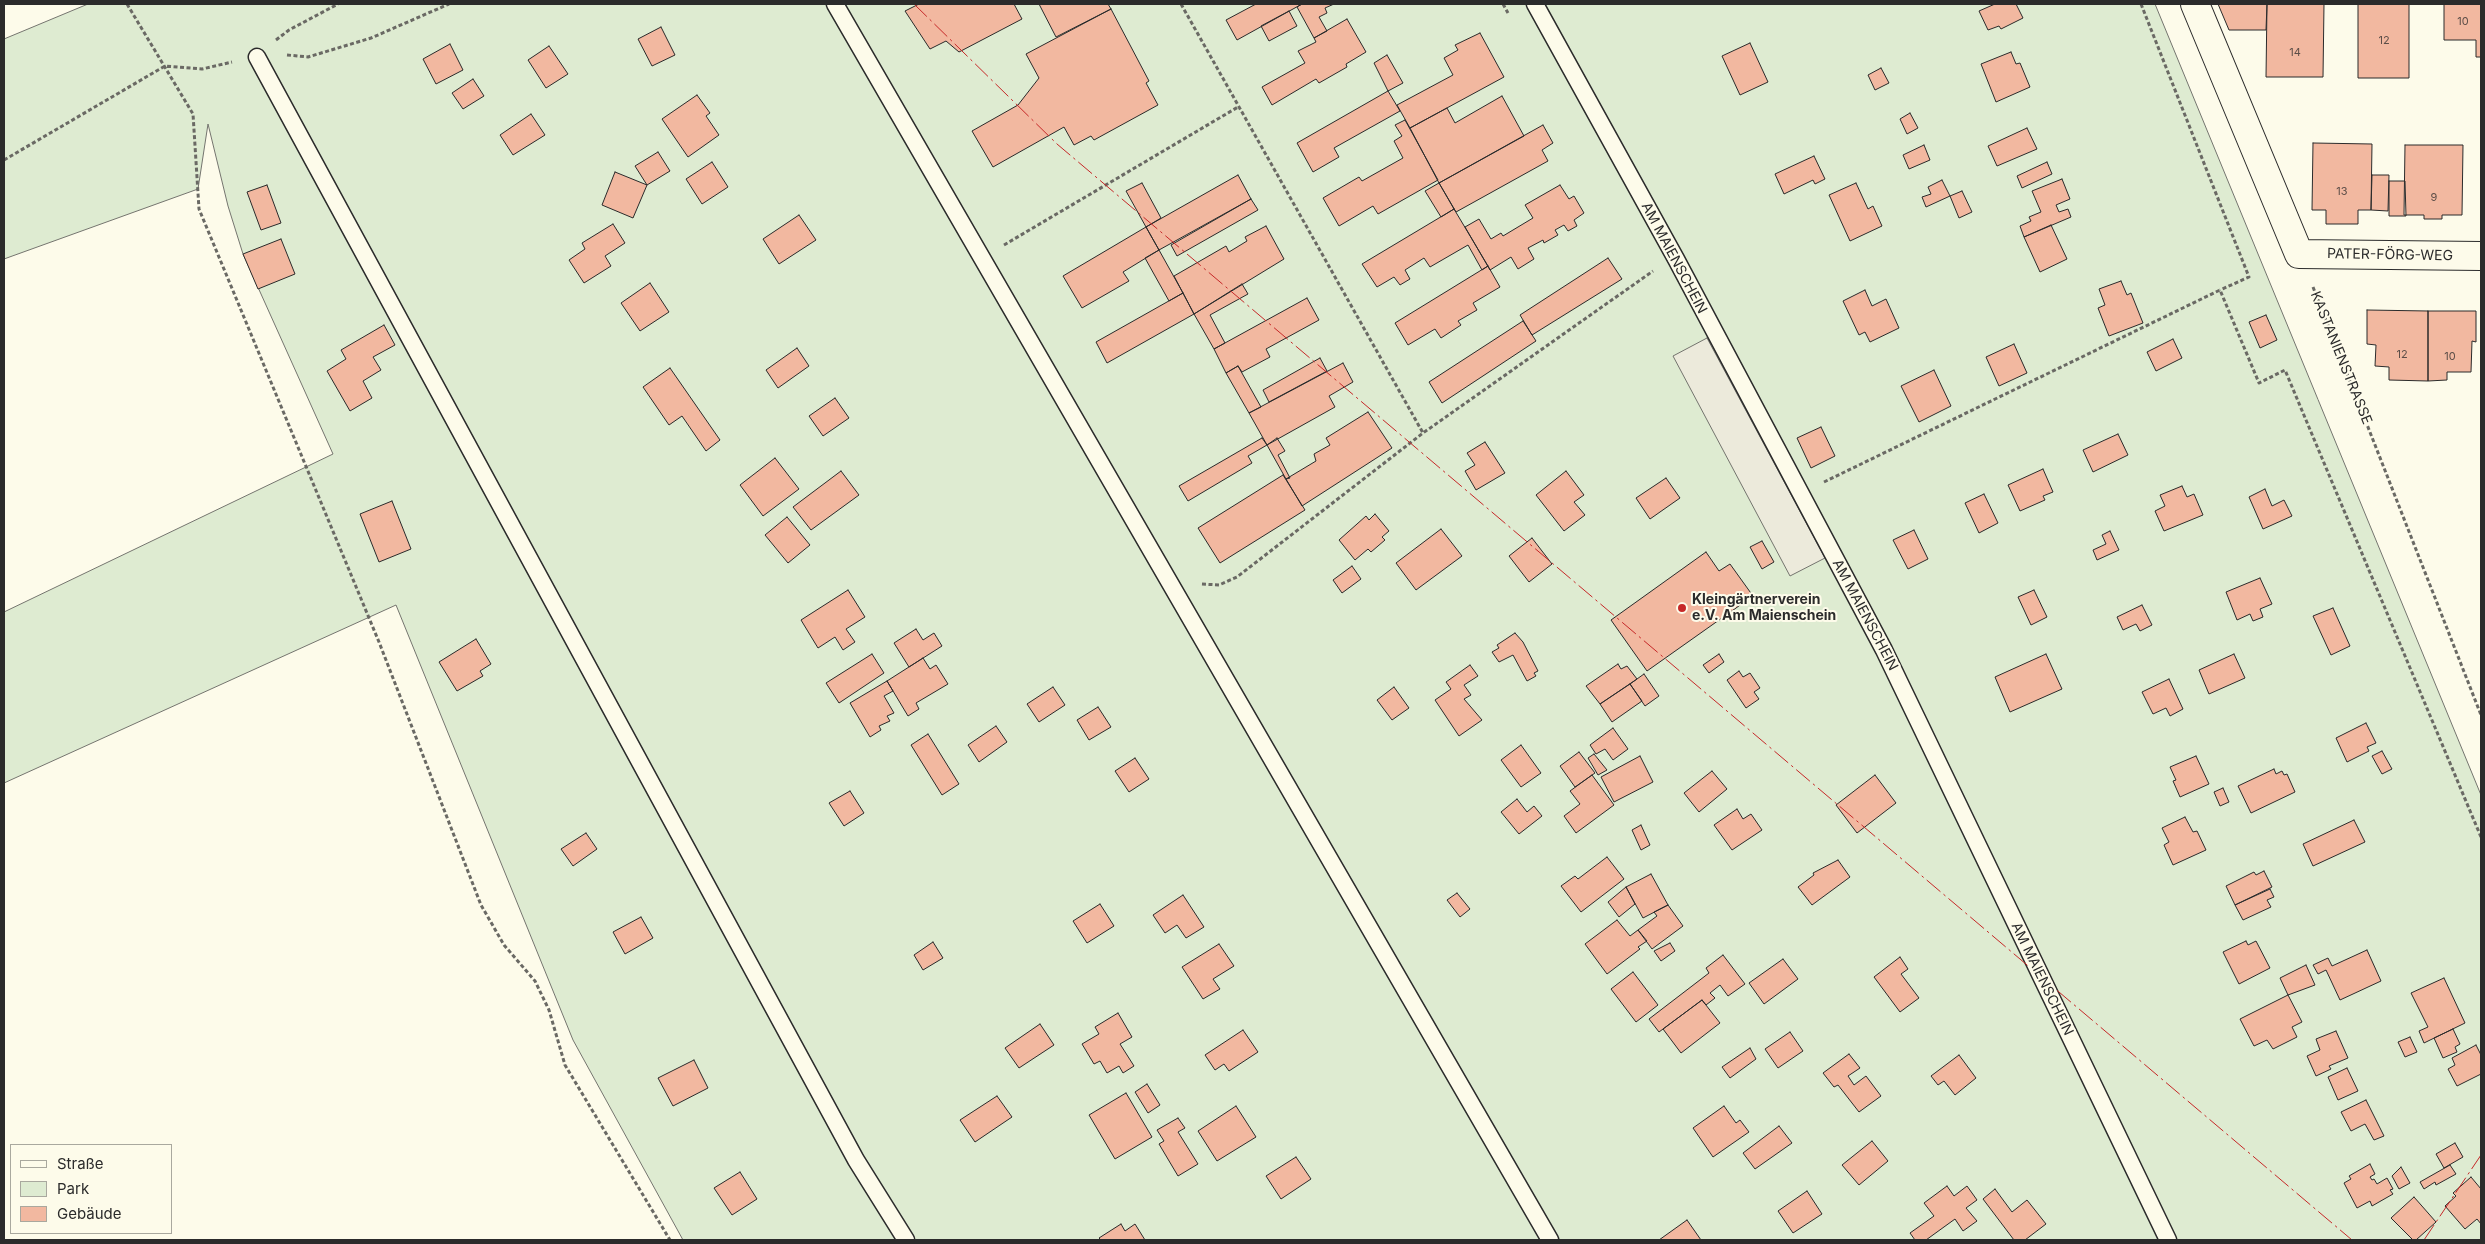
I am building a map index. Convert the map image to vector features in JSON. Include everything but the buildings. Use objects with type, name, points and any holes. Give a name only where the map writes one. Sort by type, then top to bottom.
[{"type":"street","points":[[2195,4],[2299,254]]},
{"type":"street","name":"PATER-FÖRG-WEG","points":[[2299,254],[2481,256]]},
{"type":"lane","points":[[835,4],[1550,1240]]},
{"type":"lane","name":"AM MAIENSCHEIN","points":[[1535,4],[1676,259],[1884,650],[2168,1240]]},
{"type":"lane","points":[[258,57],[856,1160],[906,1240]]},
{"type":"path","points":[[127,4],[193,114],[199,209],[379,642],[481,905],[504,945],[535,982],[550,1010],[564,1065],[670,1240]]},
{"type":"path","points":[[284,55],[308,57],[371,38],[448,4]]},
{"type":"path","points":[[1181,4],[1423,433]]},
{"type":"path","points":[[1503,4],[1512,21]]},
{"type":"path","points":[[1800,494],[2249,277],[2141,4]]},
{"type":"path","points":[[4,160],[165,66]]},
{"type":"path","points":[[997,238],[1002,246],[1238,107]]},
{"type":"path","name":"KASTANIENSTRASSE","points":[[2299,254],[2481,715]]},
{"type":"path","points":[[1199,582],[1204,585],[1219,585],[1237,577],[1423,433],[1655,269]]},
{"type":"path","points":[[2220,290],[2259,383],[2285,370],[2481,837]]},
{"type":"green space","points":[[88,4],[2155,4],[2481,795],[2481,1240],[683,1240],[573,1040],[396,605],[4,783],[4,612],[333,454],[243,254],[228,206],[208,124],[198,189],[4,259],[4,39]]},
{"type":"shaded area","points":[[1707,338],[1825,558],[1790,576],[1673,356]]},
{"type":"power","points":[[914,4],[1057,144],[2352,1240]]},
{"type":"power","points":[[2424,1240],[2481,1155]]},
{"type":"place","name":"Kleingärtnerverein e.V. Am Maienschein","points":[[1682,608]]}]
